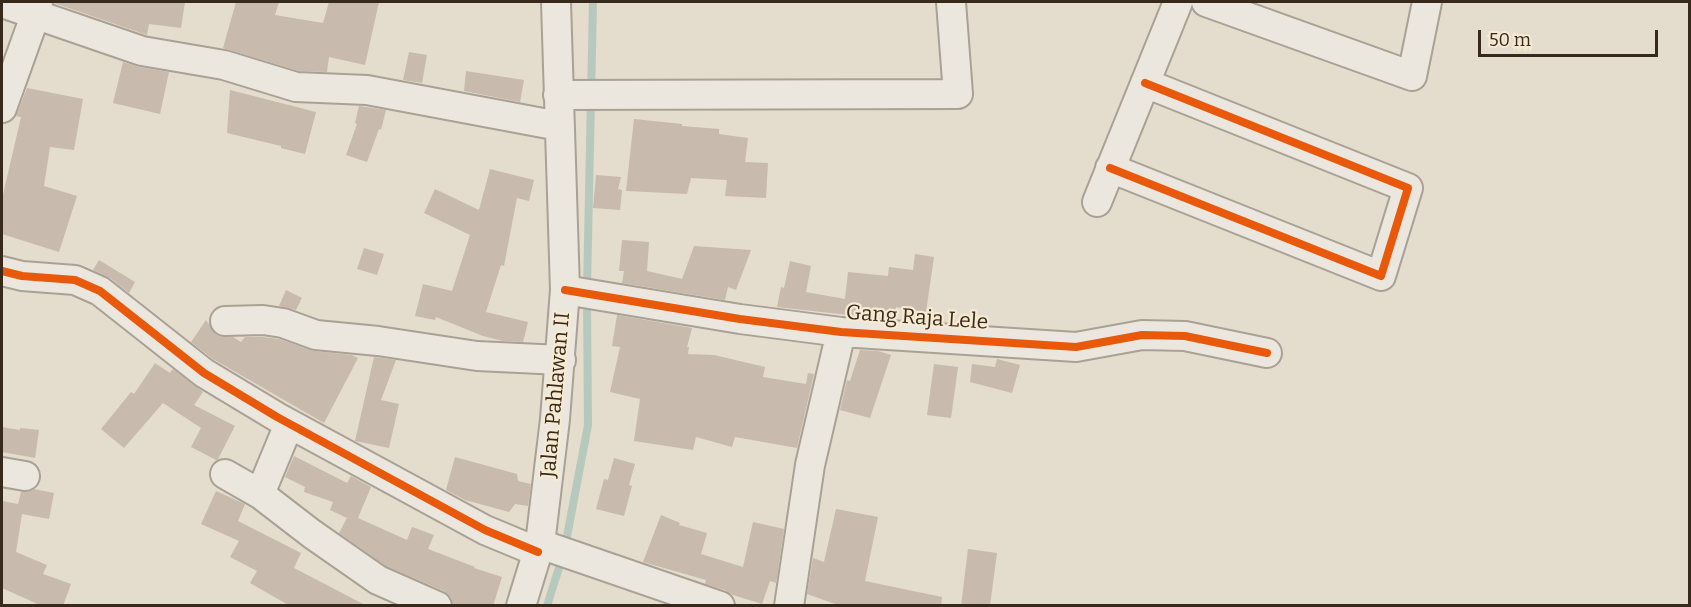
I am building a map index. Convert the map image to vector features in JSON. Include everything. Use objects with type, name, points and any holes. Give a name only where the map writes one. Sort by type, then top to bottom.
[{"type":"street","name":"Jalan Pahlawan II","points":[[521,606],[551,550],[566,289],[556,2]]},
{"type":"street","points":[[558,95],[958,94],[951,2]]},
{"type":"street","points":[[1097,202],[1178,2]]},
{"type":"street","points":[[1206,2],[1412,76],[1427,2]]},
{"type":"street","points":[[2,108],[24,6],[142,51],[224,65],[296,87],[367,90],[559,126]]},
{"type":"street","points":[[1110,168],[1381,276],[1408,188],[1145,83]]},
{"type":"street","points":[[2,271],[22,276],[75,280],[100,291],[204,373],[289,424],[485,530],[720,606]]},
{"type":"street","name":"Gang Raja Lele","points":[[566,289],[740,319],[841,332],[1076,347],[1142,334],[1185,336],[1267,353]]},
{"type":"street","points":[[225,321],[263,320],[283,323],[316,335],[378,341],[477,356],[561,360]]},
{"type":"street","points":[[789,606],[810,465],[841,332]]},
{"type":"street","points":[[260,494],[289,424]]},
{"type":"street","points":[[225,474],[260,494],[378,580],[437,606]]},
{"type":"building","points":[[54,2],[185,2],[181,28],[149,24],[147,35]]},
{"type":"building","points":[[236,2],[279,2],[275,15],[323,23],[329,2],[379,2],[365,65],[329,57],[327,72],[299,71],[223,48]]},
{"type":"building","points":[[409,52],[427,55],[422,83],[403,80]]},
{"type":"building","points":[[123,62],[169,72],[160,114],[113,103]]},
{"type":"building","points":[[466,71],[524,80],[520,102],[464,91]]},
{"type":"building","points":[[27,88],[83,99],[74,150],[50,147],[44,186],[77,196],[59,252],[2,234],[2,199],[21,117],[16,116]]},
{"type":"building","points":[[230,90],[316,112],[305,154],[227,133]]},
{"type":"building","points":[[359,106],[386,110],[381,130],[379,129],[367,162],[346,155],[357,124],[355,123]]},
{"type":"building","points":[[634,119],[719,129],[719,134],[748,138],[745,162],[768,163],[766,198],[725,196],[727,180],[691,178],[687,194],[626,191]]},
{"type":"building","points":[[490,169],[534,180],[529,201],[517,198],[504,266],[501,265],[486,312],[528,322],[523,342],[503,341],[483,336],[436,317],[435,320],[415,316],[423,284],[452,291],[470,235],[424,213],[435,189],[479,210]]},
{"type":"building","points":[[596,175],[621,177],[618,189],[622,190],[620,210],[593,208]]},
{"type":"building","points":[[622,240],[649,242],[647,271],[682,279],[694,246],[751,250],[736,290],[728,287],[725,300],[622,283],[624,271],[619,271]]},
{"type":"building","points":[[364,248],[384,254],[377,275],[357,269]]},
{"type":"building","points":[[915,254],[934,257],[926,312],[896,307],[895,312],[876,310],[875,318],[777,307],[790,261],[811,266],[806,292],[845,299],[848,272],[888,276],[889,267],[913,270]]},
{"type":"building","points":[[99,260],[135,282],[129,293],[110,278],[93,270]]},
{"type":"building","points":[[286,290],[302,298],[296,310],[279,306]]},
{"type":"building","points":[[617,315],[692,328],[687,347],[689,347],[688,354],[714,355],[765,367],[763,377],[806,384],[808,373],[814,374],[797,448],[735,437],[732,447],[696,437],[693,450],[634,441],[640,399],[610,392],[620,347],[612,346]]},
{"type":"building","points":[[206,320],[217,335],[233,337],[241,342],[245,337],[279,339],[314,351],[352,355],[358,358],[324,423],[213,359],[191,342]]},
{"type":"building","points":[[860,350],[878,351],[891,355],[870,418],[840,410],[847,380],[850,381]]},
{"type":"building","points":[[374,357],[396,360],[381,400],[399,404],[389,448],[355,441]]},
{"type":"building","points":[[997,359],[1020,365],[1012,393],[970,382],[972,364],[995,367]]},
{"type":"building","points":[[155,363],[170,373],[173,369],[203,392],[194,405],[235,426],[218,459],[191,447],[201,428],[163,403],[124,448],[101,429],[131,392],[134,394]]},
{"type":"building","points":[[934,364],[958,367],[951,418],[927,415]]},
{"type":"building","points":[[2,427],[39,430],[35,458],[2,452]]},
{"type":"building","points":[[294,456],[347,483],[351,476],[371,487],[358,518],[407,540],[412,527],[434,535],[428,549],[502,577],[493,606],[453,606],[451,597],[444,591],[386,566],[339,533],[347,518],[330,510],[333,502],[304,492],[305,487],[285,477]]},
{"type":"building","points":[[455,457],[517,474],[518,481],[531,484],[528,506],[515,504],[509,512],[465,500],[446,490]]},
{"type":"building","points":[[614,458],[635,464],[624,516],[596,509],[604,479],[608,480]]},
{"type":"building","points":[[34,489],[54,493],[49,519],[22,514],[16,552],[47,565],[43,574],[71,584],[63,606],[42,606],[2,588],[2,501],[18,504],[21,492]]},
{"type":"building","points":[[216,491],[245,504],[238,521],[301,553],[294,568],[367,606],[290,606],[250,583],[257,571],[230,557],[239,541],[201,524]]},
{"type":"building","points":[[836,509],[878,517],[865,581],[942,597],[941,606],[841,606],[807,594],[813,558],[824,562]]},
{"type":"building","points":[[661,515],[680,523],[679,525],[707,533],[701,554],[743,567],[753,522],[784,529],[776,583],[770,581],[762,604],[705,584],[706,580],[643,562]]},
{"type":"building","points":[[968,549],[997,553],[990,606],[961,606]]},
{"type":"waterway","points":[[587,288],[593,2]]},
{"type":"waterway","points":[[565,547],[588,425],[587,300]]},
{"type":"waterway","points":[[547,606],[562,558]]},
{"type":"cycle path","points":[[1110,168],[1381,276],[1408,188],[1145,83]]},
{"type":"cycle path","points":[[2,271],[22,276],[75,280],[100,291],[204,373],[277,417],[485,530],[538,552]]},
{"type":"cycle path","points":[[565,290],[740,319],[841,332],[1076,347],[1142,335],[1185,336],[1267,353]]}]
